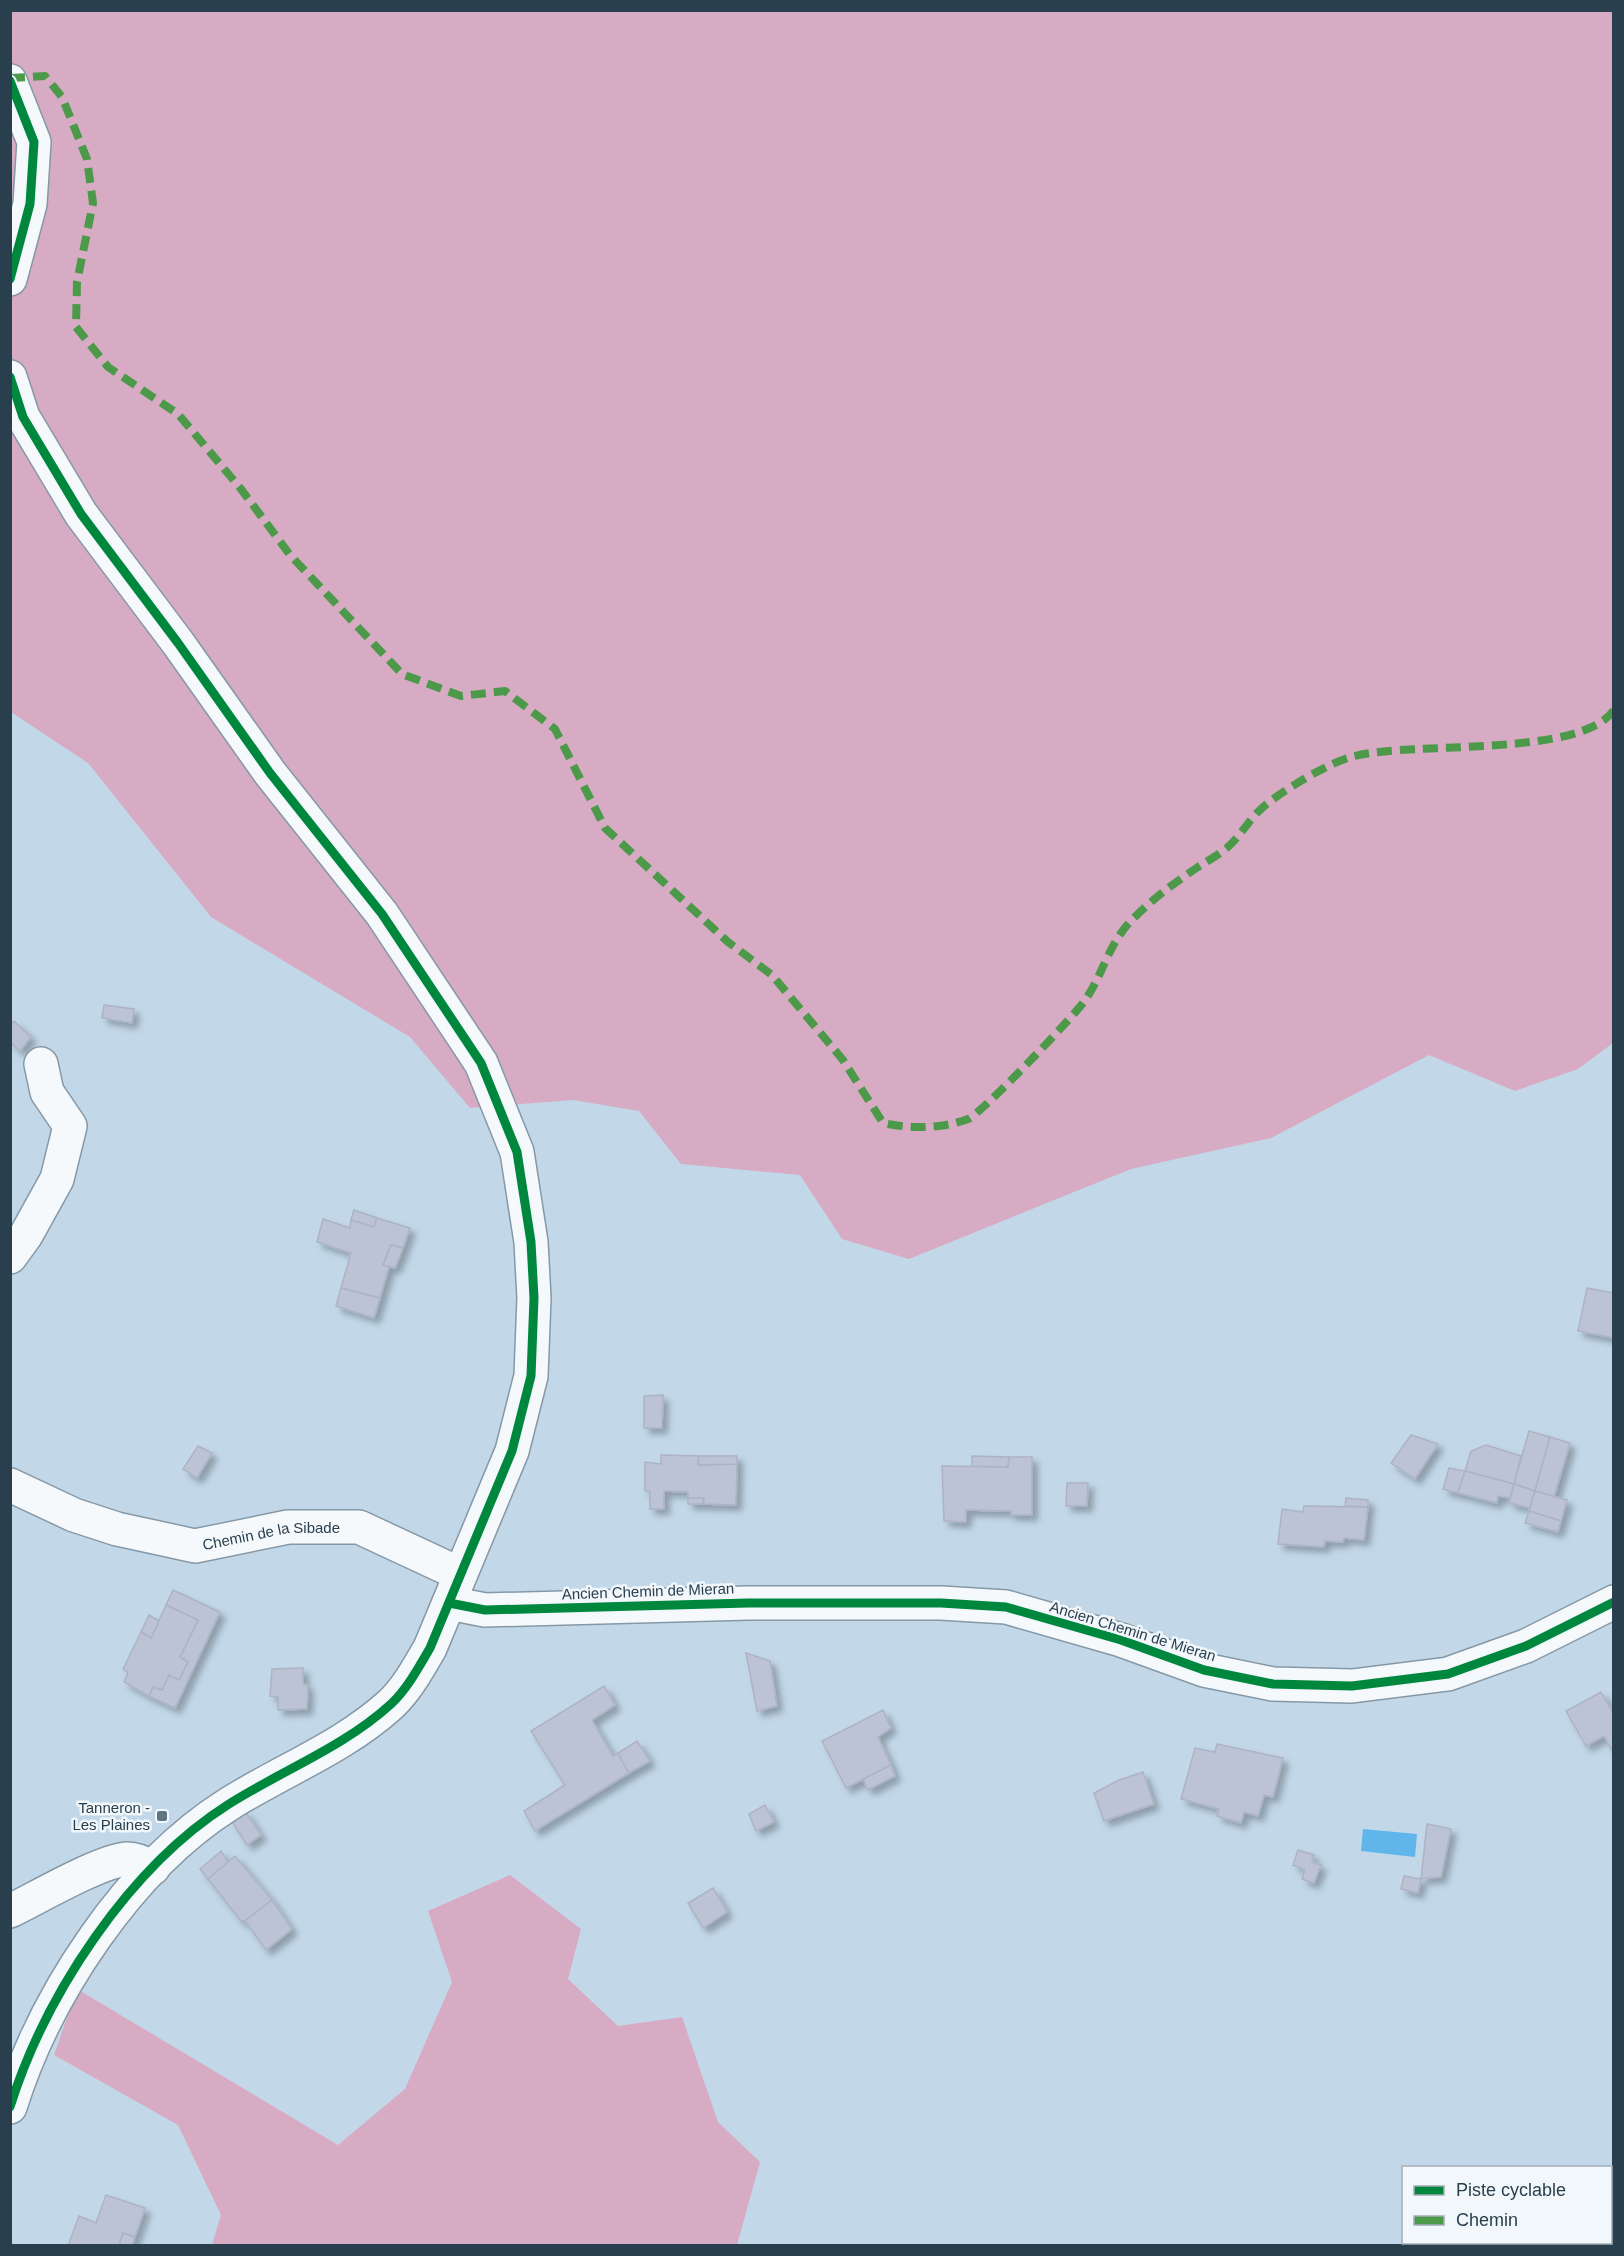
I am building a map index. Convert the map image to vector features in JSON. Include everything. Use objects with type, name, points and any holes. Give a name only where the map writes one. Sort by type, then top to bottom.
[{"type":"street","points":[[10,81],[34,142],[30,204],[10,279]]},
{"type":"street","points":[[10,376],[23,417],[81,514],[178,643],[270,773],[382,914],[481,1063],[517,1152],[531,1242],[534,1298],[531,1376],[512,1451],[493,1502],[430,1648],[393,1702],[358,1731],[228,1804],[153,1868],[80,1958],[49,2009],[10,2107]]},
{"type":"street","points":[[10,1257],[26,1235],[57,1179],[70,1126],[47,1092],[41,1064]]},
{"type":"street","name":"Chemin de la Sibade","points":[[10,1485],[74,1515],[117,1529],[195,1546],[288,1527],[359,1527],[455,1588]]},
{"type":"street","name":"Ancien Chemin de Mieran","points":[[455,1588],[485,1610],[748,1603],[941,1604],[1006,1607],[1121,1640],[1204,1670],[1273,1684],[1352,1686],[1448,1674],[1526,1646],[1614,1602]]},
{"type":"street","points":[[10,1911],[82,1875],[126,1859],[142,1862],[153,1868]]},
{"type":"shaded area","points":[[10,11],[1613,11],[1613,1043],[1578,1069],[1515,1091],[1429,1055],[1271,1138],[1131,1169],[909,1259],[842,1239],[800,1175],[681,1164],[639,1111],[573,1100],[470,1108],[410,1037],[211,917],[88,763],[11,712]]},
{"type":"shaded area","points":[[510,1875],[581,1929],[568,1979],[618,2026],[682,2017],[718,2122],[760,2162],[737,2245],[212,2245],[221,2215],[178,2125],[54,2055],[77,1989],[338,2145],[405,2089],[452,1982],[428,1911]]},
{"type":"water","points":[[1363,1829],[1417,1834],[1415,1857],[1361,1851]]},
{"type":"building","points":[[104,1005],[134,1009],[132,1023],[102,1018]]},
{"type":"building","points":[[14,1021],[31,1037],[20,1051],[10,1042],[10,1026]]},
{"type":"building","points":[[354,1210],[377,1218],[374,1227],[351,1220]]},
{"type":"building","points":[[377,1218],[410,1228],[403,1248],[391,1245],[383,1265],[389,1267],[380,1298],[341,1288],[351,1253],[317,1242],[323,1219],[350,1228],[351,1220],[374,1227]]},
{"type":"building","points":[[391,1245],[403,1248],[395,1268],[383,1265]]},
{"type":"building","points":[[341,1288],[380,1298],[374,1318],[336,1306]]},
{"type":"building","points":[[1587,1288],[1614,1293],[1614,1338],[1578,1331]]},
{"type":"building","points":[[663,1395],[662,1428],[644,1428],[644,1396]]},
{"type":"building","points":[[1529,1431],[1550,1437],[1535,1491],[1514,1484]]},
{"type":"building","points":[[1411,1435],[1438,1444],[1415,1479],[1391,1463]]},
{"type":"building","points":[[1550,1437],[1570,1443],[1554,1497],[1535,1491]]},
{"type":"building","points":[[1486,1445],[1521,1456],[1514,1484],[1465,1471],[1471,1451]]},
{"type":"building","points":[[198,1446],[212,1453],[197,1478],[183,1469]]},
{"type":"building","points":[[661,1455],[699,1456],[698,1465],[737,1464],[736,1505],[703,1504],[704,1498],[688,1498],[688,1492],[664,1491],[664,1509],[650,1509],[650,1491],[645,1491],[645,1462],[661,1464]]},
{"type":"building","points":[[699,1456],[737,1456],[737,1464],[698,1465]]},
{"type":"building","points":[[972,1456],[1009,1457],[1008,1467],[972,1467]]},
{"type":"building","points":[[1009,1457],[1032,1457],[1032,1515],[1011,1515],[1011,1511],[966,1510],[966,1522],[944,1521],[942,1466],[1008,1467]]},
{"type":"building","points":[[1449,1468],[1465,1471],[1458,1493],[1443,1489]]},
{"type":"building","points":[[1465,1471],[1514,1484],[1510,1498],[1498,1496],[1497,1503],[1458,1493]]},
{"type":"building","points":[[1067,1483],[1088,1483],[1087,1506],[1066,1506]]},
{"type":"building","points":[[1514,1484],[1535,1491],[1530,1508],[1509,1503]]},
{"type":"building","points":[[1535,1491],[1567,1500],[1561,1521],[1529,1511]]},
{"type":"building","points":[[688,1498],[704,1498],[703,1504],[688,1504]]},
{"type":"building","points":[[1346,1498],[1368,1500],[1368,1507],[1345,1506]]},
{"type":"building","points":[[1304,1506],[1368,1507],[1364,1540],[1344,1538],[1343,1542],[1325,1541],[1324,1547],[1278,1544],[1282,1509],[1303,1512]]},
{"type":"building","points":[[1529,1511],[1561,1521],[1558,1532],[1525,1523]]},
{"type":"building","points":[[173,1590],[220,1612],[175,1708],[149,1696],[153,1687],[162,1690],[169,1675],[179,1680],[188,1662],[180,1657],[198,1620],[166,1605]]},
{"type":"building","points":[[166,1605],[198,1620],[180,1657],[188,1662],[179,1680],[169,1675],[162,1690],[153,1687],[149,1696],[124,1682],[128,1673],[123,1669],[141,1632],[151,1638]]},
{"type":"building","points":[[149,1615],[159,1621],[151,1638],[141,1632]]},
{"type":"building","points":[[746,1653],[770,1661],[777,1706],[757,1711]]},
{"type":"building","points":[[303,1668],[303,1684],[308,1685],[307,1709],[278,1710],[278,1697],[270,1696],[272,1669]]},
{"type":"building","points":[[604,1686],[615,1705],[592,1720],[613,1756],[618,1753],[629,1773],[535,1831],[524,1811],[565,1785],[531,1731]]},
{"type":"building","points":[[1601,1692],[1614,1715],[1614,1754],[1604,1736],[1586,1746],[1566,1711]]},
{"type":"building","points":[[883,1710],[891,1728],[878,1737],[891,1765],[846,1788],[822,1741]]},
{"type":"building","points":[[637,1741],[650,1761],[629,1773],[618,1753]]},
{"type":"building","points":[[1217,1744],[1283,1758],[1273,1797],[1264,1795],[1258,1816],[1244,1812],[1241,1823],[1217,1816],[1219,1809],[1181,1799],[1195,1748],[1215,1752]]},
{"type":"building","points":[[891,1765],[895,1776],[868,1790],[863,1779]]},
{"type":"building","points":[[1143,1772],[1154,1804],[1104,1821],[1094,1793],[1119,1780]]},
{"type":"building","points":[[765,1805],[774,1822],[756,1831],[749,1814]]},
{"type":"building","points":[[245,1811],[261,1835],[247,1845],[231,1820]]},
{"type":"building","points":[[1427,1824],[1451,1829],[1441,1877],[1421,1879]]},
{"type":"building","points":[[1298,1850],[1314,1855],[1312,1862],[1321,1865],[1314,1883],[1302,1879],[1305,1870],[1293,1865]]},
{"type":"building","points":[[221,1851],[229,1863],[208,1879],[200,1869]]},
{"type":"building","points":[[235,1856],[272,1900],[245,1921],[241,1921],[208,1879]]},
{"type":"building","points":[[1404,1876],[1421,1879],[1418,1893],[1401,1889]]},
{"type":"building","points":[[713,1888],[727,1912],[703,1928],[688,1903]]},
{"type":"building","points":[[272,1900],[292,1929],[266,1950],[245,1921]]},
{"type":"building","points":[[106,2195],[145,2208],[135,2237],[123,2233],[119,2246],[68,2246],[79,2216],[96,2223]]},
{"type":"building","points":[[123,2233],[135,2237],[132,2246],[119,2246]]},
{"type":"marked path","points":[[10,78],[45,76],[62,97],[87,159],[93,203],[77,282],[76,327],[108,367],[178,414],[241,489],[290,555],[402,674],[461,696],[505,691],[555,729],[605,828],[728,942],[772,975],[843,1060],[883,1123],[915,1127],[937,1126],[968,1119],[976,1113],[1026,1065],[1083,1003],[1116,940],[1131,921],[1172,886],[1220,853],[1270,802],[1306,778],[1332,764],[1355,756],[1415,749],[1533,742],[1568,735],[1596,725],[1614,710]]},
{"type":"cycle path","points":[[10,81],[34,142],[30,204],[10,279]]},
{"type":"cycle path","points":[[10,377],[23,417],[81,514],[178,643],[270,773],[382,914],[481,1063],[517,1152],[531,1242],[534,1298],[531,1376],[512,1451],[430,1648],[412,1678],[397,1698],[373,1719],[333,1746],[229,1804],[192,1831],[158,1862],[125,1898],[95,1937],[68,1979],[25,2064],[10,2107]]},
{"type":"cycle path","points":[[449,1603],[485,1610],[748,1603],[941,1603],[1006,1607],[1121,1640],[1204,1670],[1273,1684],[1352,1686],[1448,1674],[1526,1646],[1614,1602]]},
{"type":"place","name":"Tanneron - Les Plaines","points":[[162,1816]]}]
